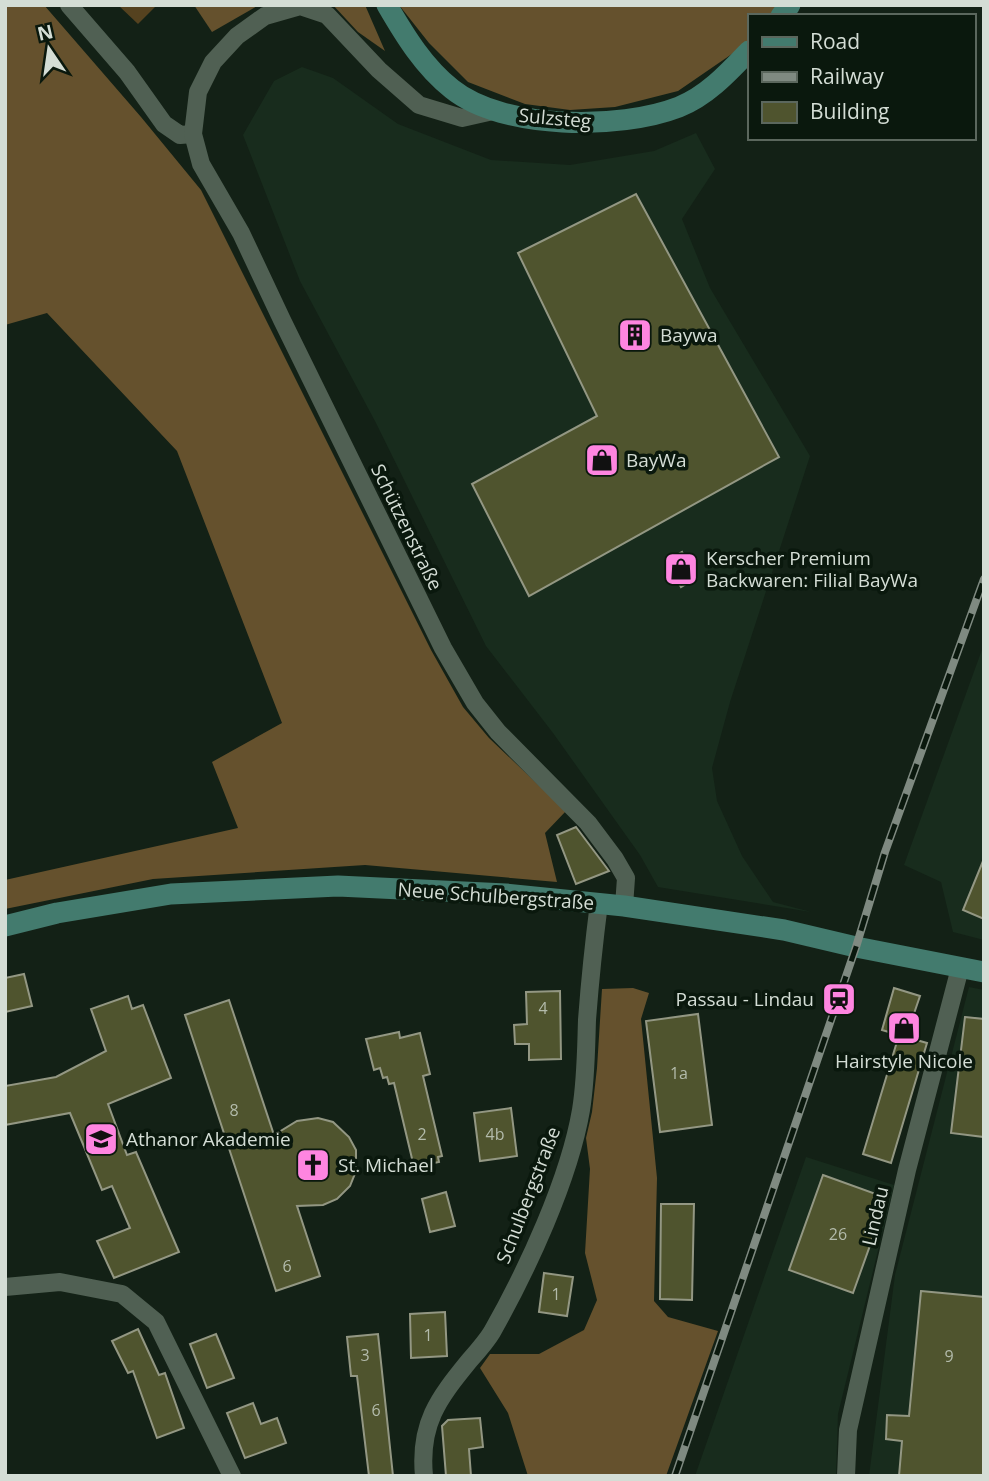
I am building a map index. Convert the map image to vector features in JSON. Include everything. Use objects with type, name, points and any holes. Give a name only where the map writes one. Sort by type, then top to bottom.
[{"type":"street","points":[[69,5],[127,72],[164,124],[180,135],[193,134]]},
{"type":"street","name":"Sulzsteg","points":[[387,5],[409,42],[453,90],[493,111],[540,119],[597,122],[644,117],[680,107],[720,81],[748,52]]},
{"type":"street","name":"Schützenstraße","points":[[493,111],[462,118],[419,105],[379,70],[327,15],[301,6],[265,16],[237,36],[214,62],[198,92],[193,134],[201,164],[242,233],[443,648],[475,703],[498,732],[588,823],[615,859],[626,878],[624,905]]},
{"type":"street","name":"Neue Schulbergstraße","points":[[5,926],[57,913],[171,894],[338,886],[506,894],[624,905],[784,930],[984,972]]},
{"type":"street","name":"Schulbergstraße","points":[[424,1476],[425,1434],[431,1414],[440,1397],[490,1336],[510,1298],[547,1216],[576,1131],[586,1069],[590,971],[599,903]]},
{"type":"street","name":"Lindau","points":[[846,1476],[848,1430],[907,1170],[960,968]]},
{"type":"street","points":[[5,1287],[60,1282],[122,1294],[156,1322],[232,1476]]},
{"type":"shaded area","points":[[5,5],[44,5],[201,190],[431,650],[463,707],[489,738],[566,811],[545,833],[557,882],[365,865],[153,879],[5,909],[5,880],[238,828],[212,762],[282,723],[177,451],[47,313],[5,325]]},
{"type":"shaded area","points":[[118,5],[157,5],[138,24]]},
{"type":"shaded area","points":[[194,5],[259,5],[212,32]]},
{"type":"shaded area","points":[[333,5],[365,5],[385,51],[358,32]]},
{"type":"shaded area","points":[[399,5],[779,5],[772,14],[748,14],[748,41],[745,45],[678,91],[615,107],[570,110],[525,104],[468,82],[429,43]]},
{"type":"shaded area","points":[[302,67],[333,78],[398,124],[491,160],[570,165],[654,151],[696,133],[715,169],[682,219],[710,288],[810,456],[730,702],[712,768],[717,801],[742,856],[773,902],[811,912],[658,887],[640,855],[553,733],[486,646],[376,423],[300,281],[243,135],[274,81]]},
{"type":"shaded area","points":[[984,644],[984,940],[953,932],[941,882],[904,865]]},
{"type":"shaded area","points":[[969,987],[984,990],[984,1476],[869,1476],[895,1275]]},
{"type":"shaded area","points":[[633,988],[649,993],[641,1019],[657,1178],[654,1301],[668,1317],[718,1331],[666,1476],[528,1476],[508,1413],[480,1368],[490,1354],[539,1354],[584,1330],[597,1300],[585,1253],[590,1169],[586,1138],[597,1068],[602,989]]},
{"type":"shaded area","points":[[806,1157],[894,1185],[838,1414],[836,1476],[695,1476]]},
{"type":"building","name":"Baywa","points":[[636,194],[779,457],[529,596],[472,484],[597,416],[518,253]]},
{"type":"building","name":"Kerscher Premium Backwaren: Filial BayWa","points":[[682,552],[696,578],[681,587],[667,561]]},
{"type":"building","points":[[576,827],[609,871],[576,884],[557,835]]},
{"type":"building","points":[[984,861],[984,919],[963,910]]},
{"type":"building","points":[[24,974],[32,1006],[5,1012],[5,978]]},
{"type":"building","points":[[894,988],[920,996],[906,1037],[927,1043],[891,1163],[863,1154],[899,1035],[882,1030]]},
{"type":"building","points":[[560,991],[561,1059],[529,1060],[529,1044],[515,1044],[514,1025],[527,1024],[526,992]]},
{"type":"building","name":"Athanor Akademie","points":[[128,996],[132,1009],[143,1005],[171,1078],[108,1104],[127,1155],[136,1152],[179,1252],[114,1278],[97,1241],[130,1228],[112,1186],[102,1190],[70,1113],[5,1125],[5,1086],[56,1077],[106,1051],[91,1009]]},
{"type":"building","points":[[229,1000],[274,1135],[297,1121],[318,1118],[333,1122],[349,1137],[356,1150],[356,1171],[350,1186],[337,1199],[323,1205],[297,1206],[320,1276],[276,1291],[185,1015]]},
{"type":"building","points":[[698,1014],[712,1125],[660,1132],[646,1021]]},
{"type":"building","points":[[965,1017],[984,1019],[984,1137],[951,1133]]},
{"type":"building","points":[[399,1032],[400,1038],[420,1033],[430,1074],[423,1076],[442,1156],[438,1157],[439,1162],[414,1167],[394,1083],[389,1084],[387,1077],[383,1078],[380,1068],[374,1070],[366,1039]]},
{"type":"building","points":[[511,1108],[517,1156],[480,1161],[474,1113]]},
{"type":"building","points":[[823,1175],[887,1198],[853,1293],[789,1270]]},
{"type":"building","points":[[446,1192],[455,1226],[430,1232],[422,1199]]},
{"type":"building","points":[[661,1204],[694,1204],[692,1300],[660,1299]]},
{"type":"building","points":[[544,1273],[573,1277],[567,1316],[539,1312]]},
{"type":"building","points":[[921,1291],[984,1297],[984,1476],[899,1476],[902,1441],[886,1439],[887,1415],[909,1416]]},
{"type":"building","points":[[445,1312],[447,1356],[411,1358],[410,1314]]},
{"type":"building","points":[[138,1329],[159,1375],[165,1373],[184,1428],[157,1438],[133,1371],[128,1373],[112,1341]]},
{"type":"building","points":[[216,1334],[234,1378],[207,1388],[190,1344]]},
{"type":"building","points":[[378,1334],[393,1476],[369,1476],[357,1376],[351,1376],[347,1337]]},
{"type":"building","points":[[253,1403],[261,1424],[277,1418],[286,1443],[245,1458],[227,1413]]},
{"type":"building","points":[[480,1418],[483,1447],[469,1449],[471,1476],[446,1476],[442,1426],[448,1420]]},
{"type":"railway","points":[[675,1476],[856,947],[885,852],[984,579]]},
{"type":"place","name":"Baywa","points":[[635,335]]},
{"type":"place","name":"BayWa","points":[[602,460]]},
{"type":"place","name":"Kerscher Premium Backwaren: Filial BayWa","points":[[681,569]]},
{"type":"place","name":"Passau - Lindau","points":[[839,999]]},
{"type":"place","name":"Hairstyle Nicole","points":[[904,1028]]},
{"type":"place","name":"Athanor Akademie","points":[[101,1139]]},
{"type":"place","name":"St. Michael","points":[[313,1165]]}]
